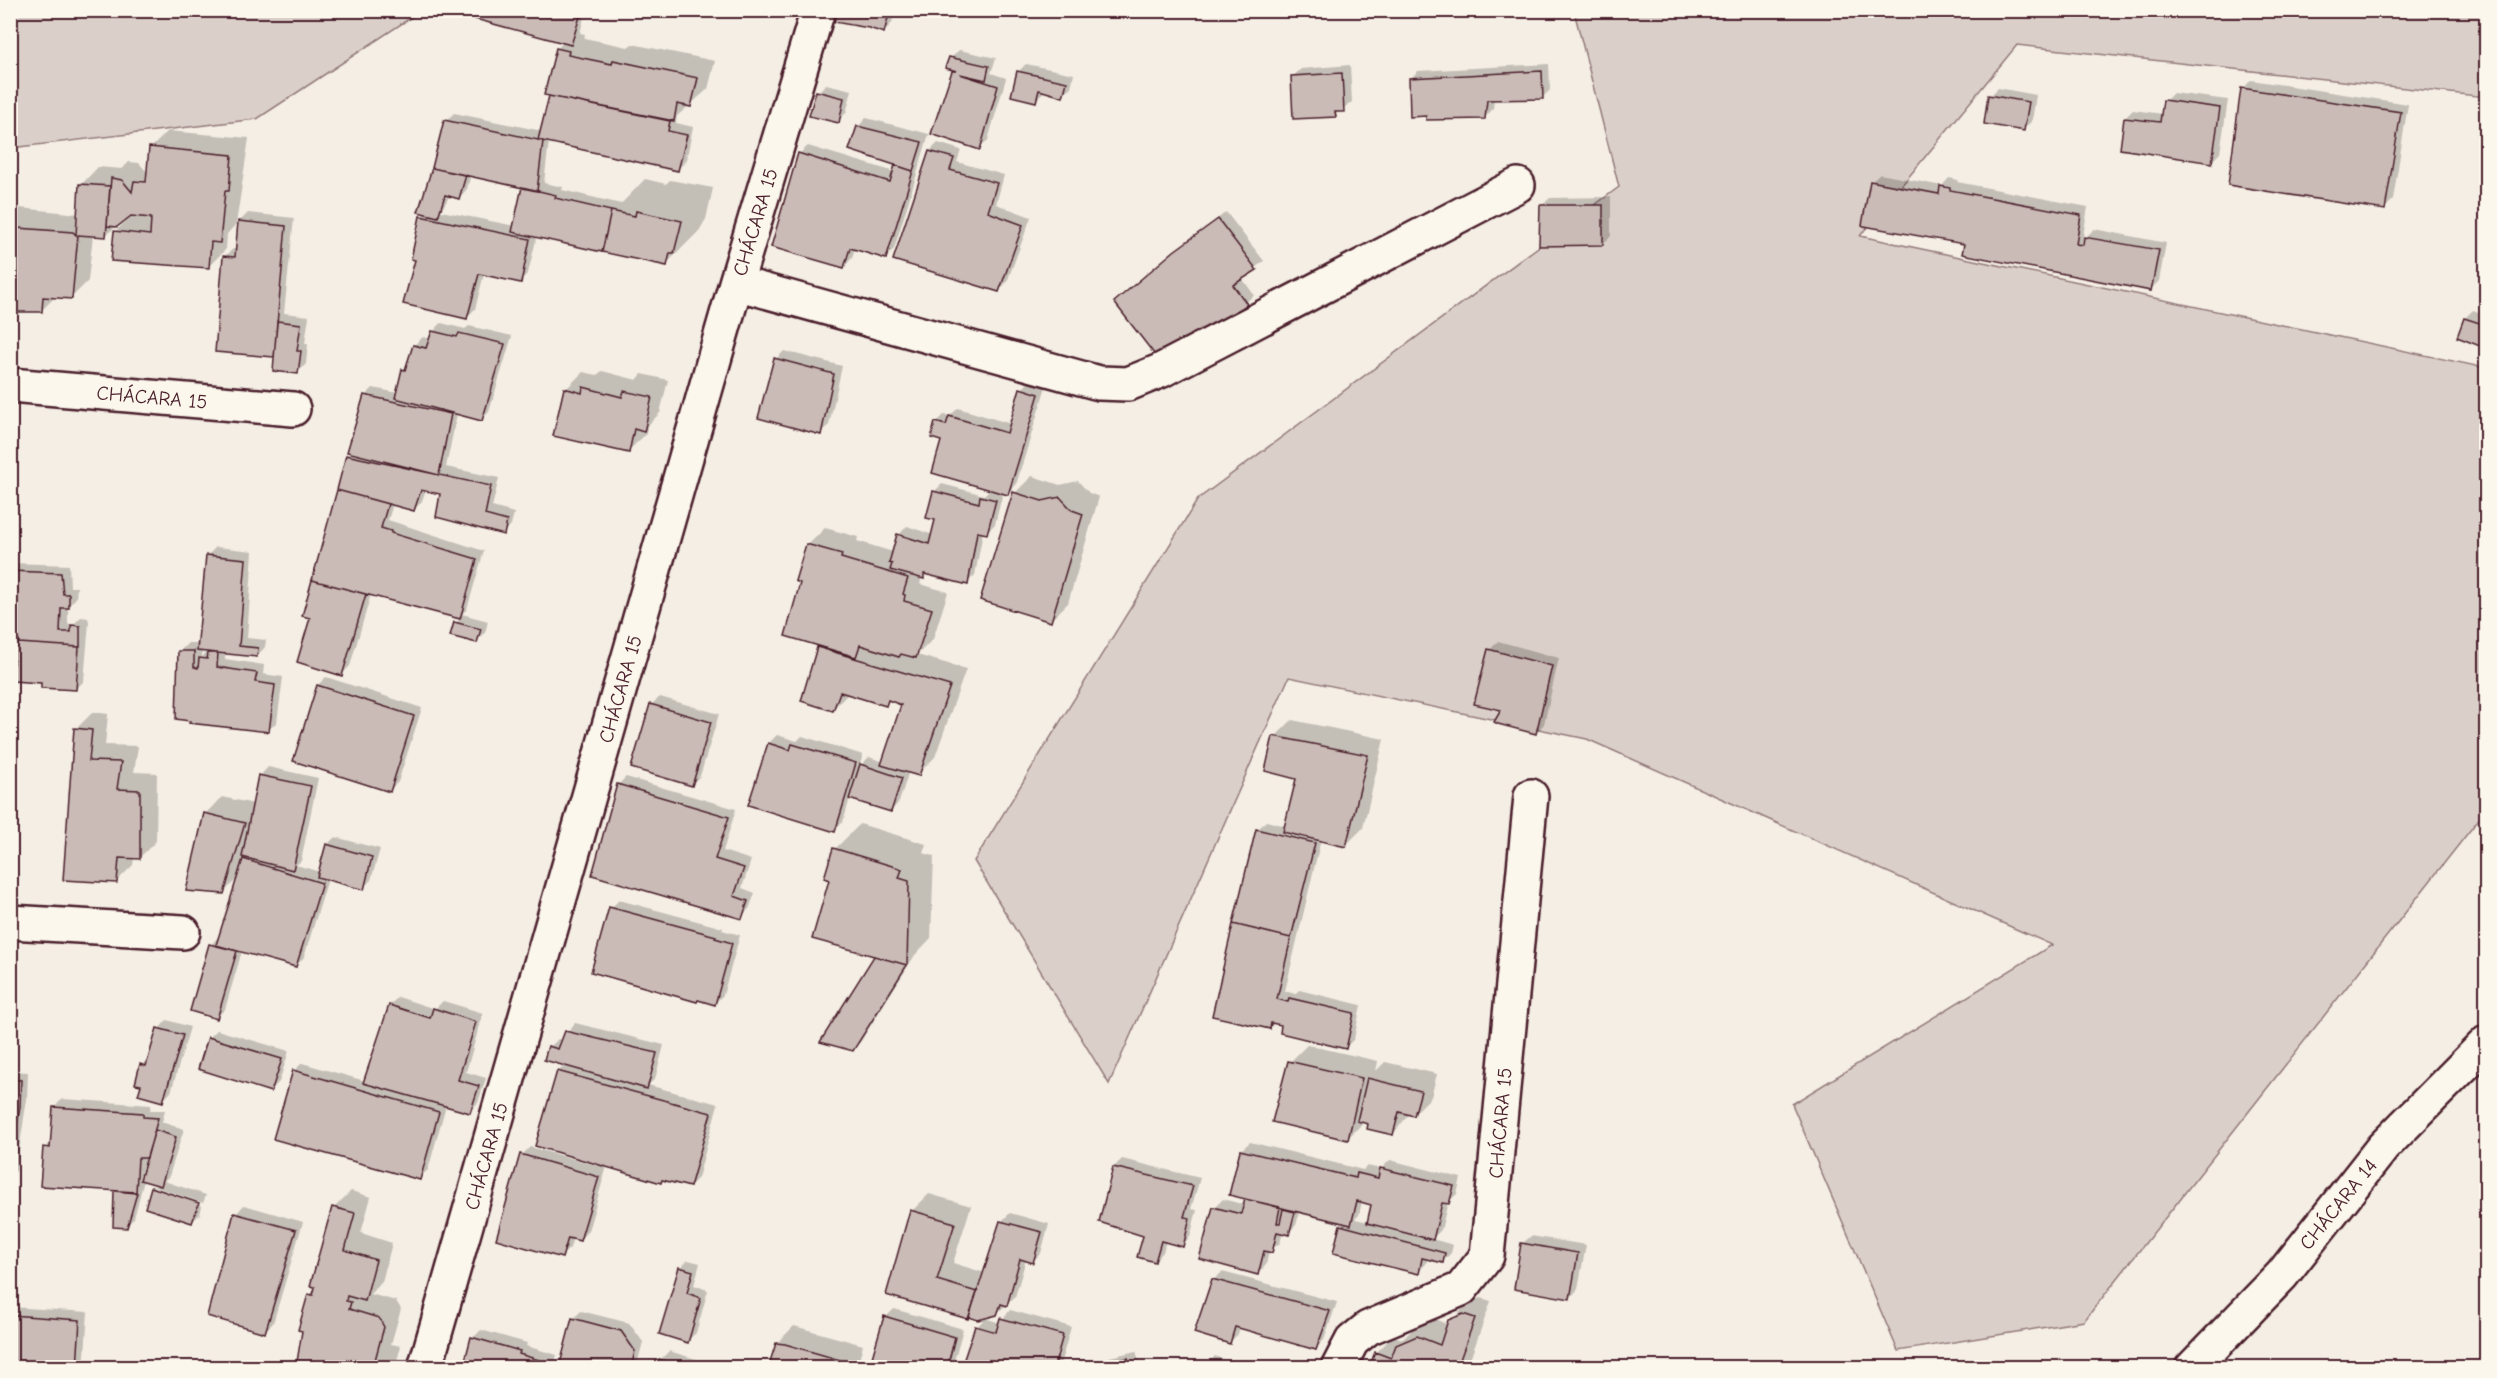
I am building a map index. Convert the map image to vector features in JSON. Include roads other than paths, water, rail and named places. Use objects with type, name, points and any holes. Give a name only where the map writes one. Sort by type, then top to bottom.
[{"type":"street","name":"CHÁCARA 15","points":[[425,1368],[736,283],[818,10]]},
{"type":"street","points":[[736,283],[1099,383],[1128,384],[1160,371],[1518,184]]},
{"type":"street","name":"CHÁCARA 15","points":[[10,385],[293,409]]},
{"type":"street","name":"CHÁCARA 15","points":[[1338,1368],[1352,1341],[1368,1328],[1461,1289],[1487,1256],[1531,796]]},
{"type":"street","points":[[10,922],[183,932]]},
{"type":"street","name":"CHÁCARA 14","points":[[2192,1368],[2282,1275],[2384,1147],[2487,1043]]}]
